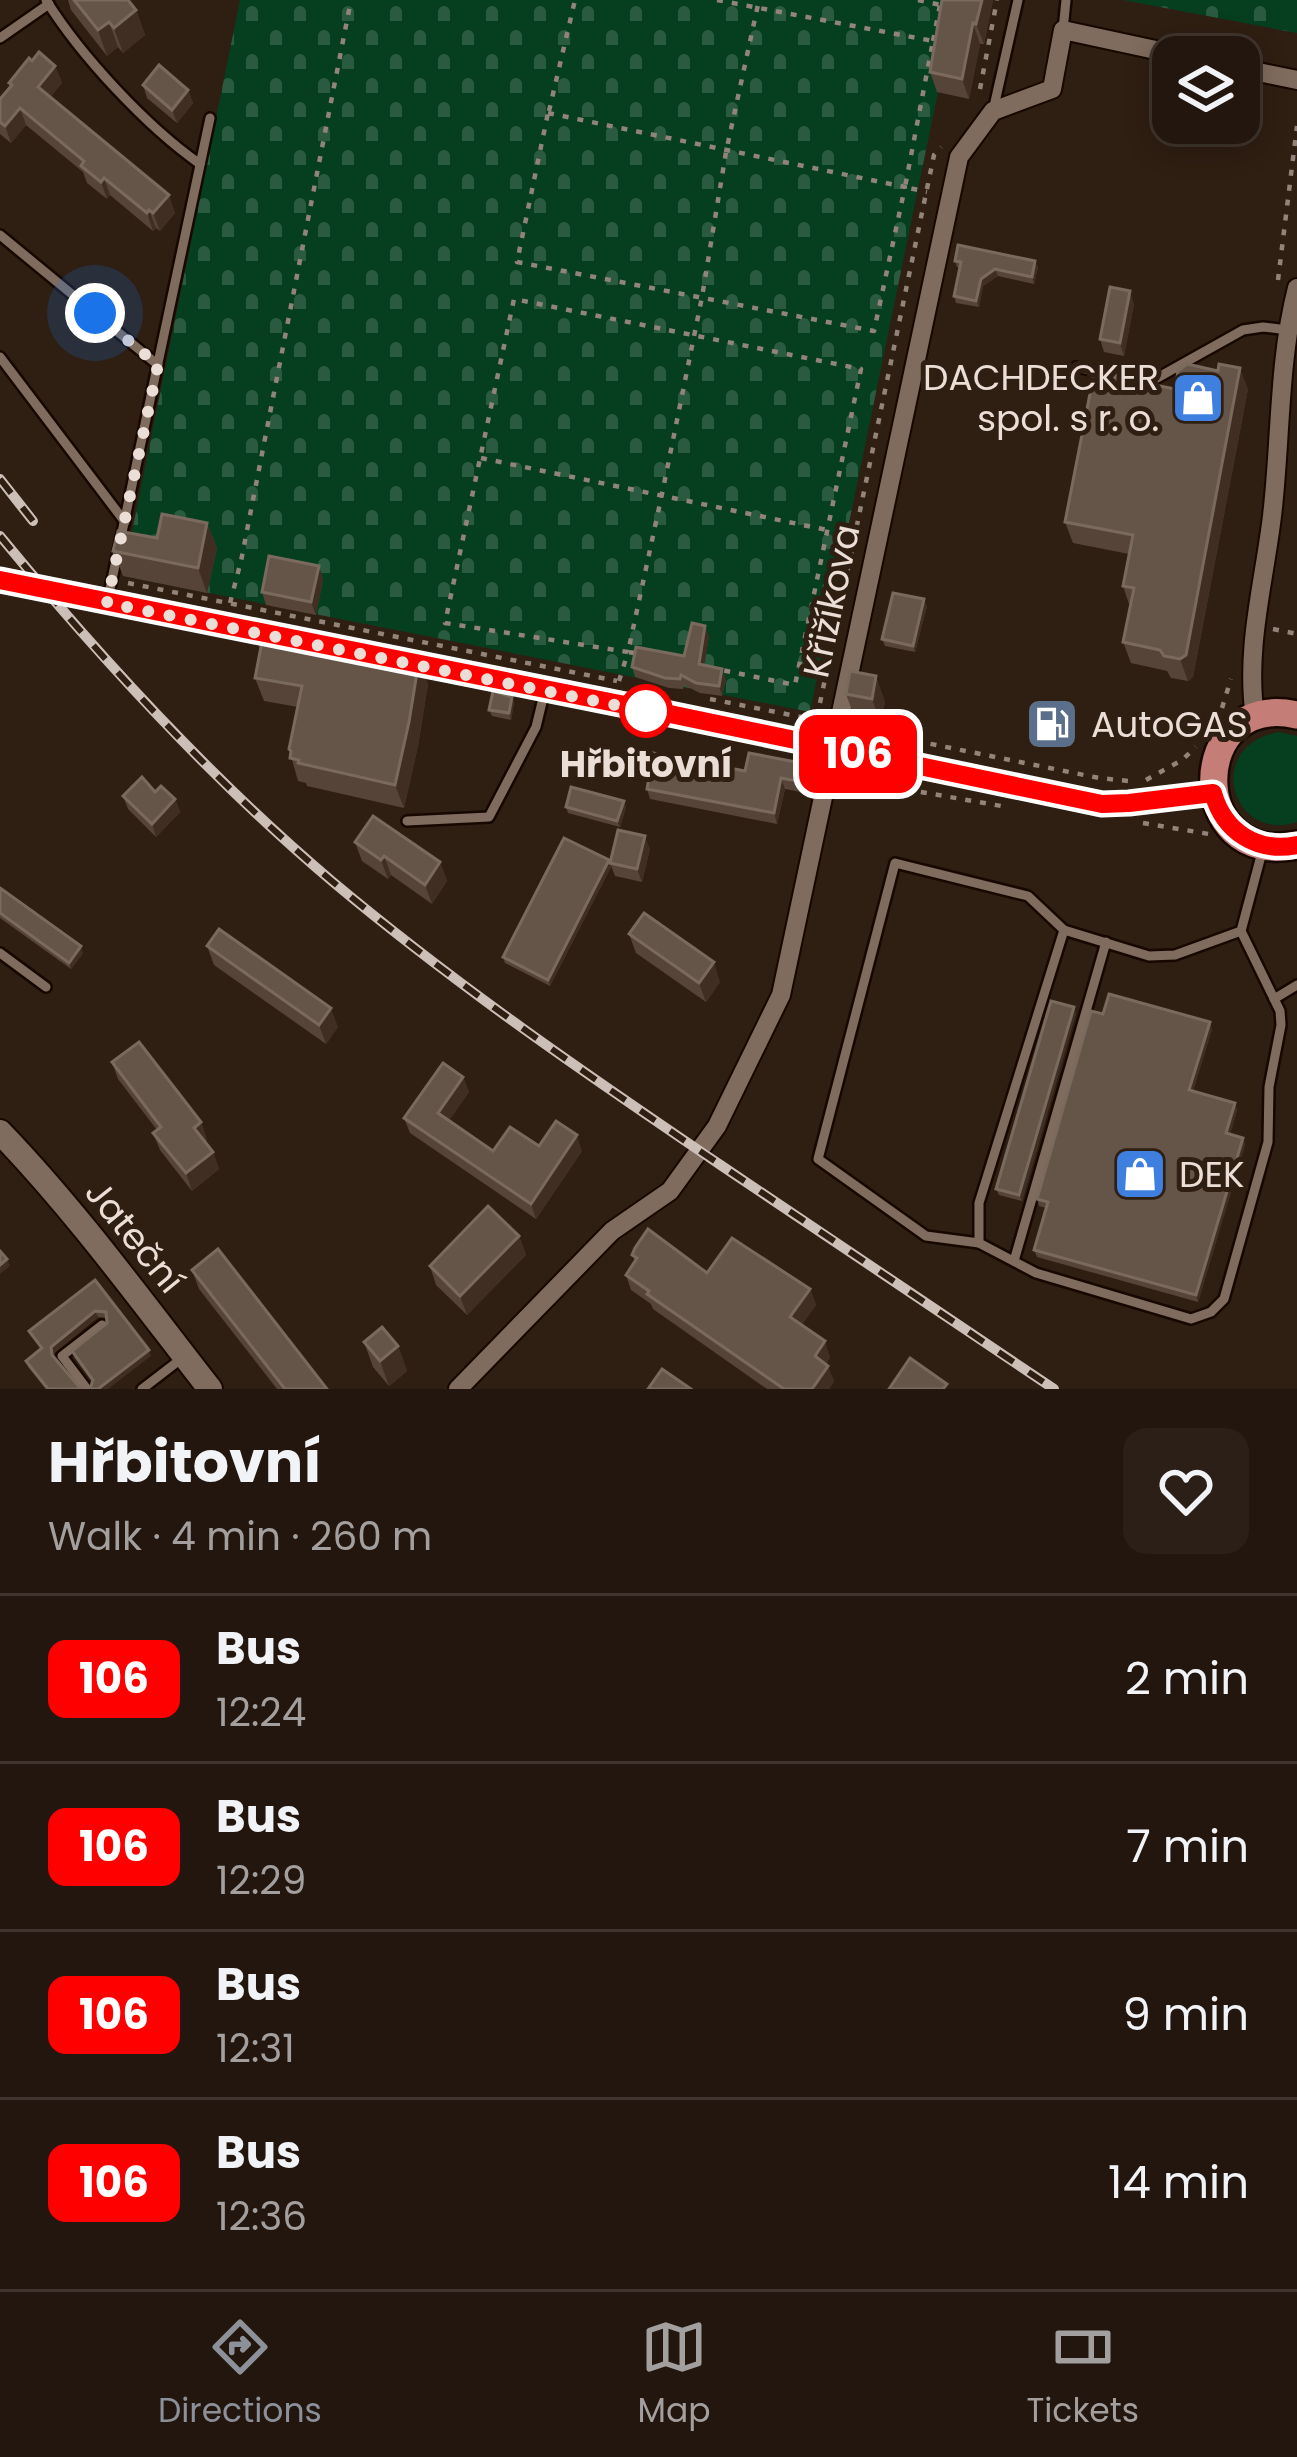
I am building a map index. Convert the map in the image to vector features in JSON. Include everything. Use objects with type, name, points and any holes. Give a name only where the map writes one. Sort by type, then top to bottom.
[{"type":"main road","points":[[1297,715],[1278,712],[1237,727],[1221,746],[1212,769],[1213,793],[1228,824],[1263,846],[1297,845]]},
{"type":"main road","name":"Jateční","points":[[0,1132],[90,1236],[210,1389]]},
{"type":"street","points":[[985,107],[1052,89],[1063,30],[1152,49]]},
{"type":"street","points":[[1260,72],[1297,80]]},
{"type":"street","name":"Křižíkova","points":[[458,1389],[612,1232],[670,1191],[717,1126],[781,994],[959,157],[985,107]]},
{"type":"street","points":[[1255,717],[1250,677],[1272,517],[1288,331],[1297,288]]},
{"type":"street","points":[[0,580],[314,644]]},
{"type":"street","points":[[383,658],[1102,804],[1213,793]]},
{"type":"lane","points":[[985,107],[1018,0]]},
{"type":"lane","points":[[1063,30],[1066,0]]},
{"type":"lane","points":[[0,38],[47,2],[68,34],[168,142],[200,164]]},
{"type":"lane","points":[[107,603],[209,118]]},
{"type":"lane","points":[[0,235],[158,365]]},
{"type":"lane","points":[[1076,367],[1150,382],[1243,330],[1288,331]]},
{"type":"lane","points":[[0,357],[125,522]]},
{"type":"lane","points":[[406,821],[488,817],[536,727],[545,690]]},
{"type":"lane","points":[[1241,931],[1175,955],[1149,956],[1064,930],[1028,896],[895,862],[818,1159],[926,1237],[979,1243],[1036,1274],[1191,1319],[1211,1312],[1224,1298],[1268,1142],[1269,1087],[1280,1011],[1241,931],[1263,846]]},
{"type":"lane","points":[[979,1243],[979,1203],[1064,930]]},
{"type":"lane","points":[[1014,1261],[1106,942]]},
{"type":"lane","points":[[0,953],[46,987]]},
{"type":"lane","points":[[1274,999],[1297,985]]},
{"type":"lane","points":[[87,1389],[62,1356],[103,1325]]},
{"type":"lane","points":[[142,1389],[184,1356]]},
{"type":"lane","points":[[159,1376],[166,1389]]},
{"type":"path","points":[[230,603],[351,0]]},
{"type":"path","points":[[575,0],[517,262],[874,331],[941,2],[918,0]]},
{"type":"path","points":[[717,0],[758,4],[933,41]]},
{"type":"path","points":[[985,107],[997,0]]},
{"type":"path","points":[[112,580],[620,681],[662,494],[758,4]]},
{"type":"path","points":[[548,113],[927,192]]},
{"type":"path","points":[[1278,280],[1297,126]]},
{"type":"path","points":[[704,698],[816,721],[934,155],[948,138]]},
{"type":"path","points":[[649,656],[446,623],[514,299],[861,370],[795,685],[711,668]]},
{"type":"path","points":[[481,458],[827,530]]},
{"type":"path","points":[[1214,723],[1234,662]]},
{"type":"path","points":[[838,724],[1138,782],[1182,760],[1206,737]]},
{"type":"green space","points":[[240,0],[957,0],[810,712],[123,576]]},
{"type":"green space","points":[[1123,0],[1297,0],[1297,33]]},
{"type":"green space","points":[[1279,732],[1297,736],[1297,822],[1274,825],[1242,807],[1234,772],[1240,755],[1255,741]]},
{"type":"building","points":[[74,0],[128,0],[136,10],[114,28],[109,22],[98,30]]},
{"type":"building","points":[[942,0],[982,0],[962,79],[930,72]]},
{"type":"building","points":[[39,52],[55,66],[38,87],[169,195],[153,213],[104,178],[101,182],[81,166],[84,161],[20,108],[5,126],[0,122],[0,99],[29,58],[32,61]]},
{"type":"building","points":[[159,65],[188,90],[172,110],[143,85]]},
{"type":"building","points":[[958,245],[1035,261],[1032,277],[995,269],[981,279],[976,301],[954,296],[961,262],[955,261]]},
{"type":"building","points":[[1110,287],[1130,291],[1120,343],[1100,339]]},
{"type":"building","points":[[1187,364],[1218,371],[1219,364],[1240,368],[1186,655],[1180,659],[1123,642],[1134,588],[1123,586],[1133,535],[1065,522],[1094,373],[1175,389],[1178,371]]},
{"type":"building","points":[[162,514],[207,523],[198,568],[113,551],[118,531],[157,538]]},
{"type":"building","points":[[269,556],[319,566],[311,602],[262,592]]},
{"type":"building","points":[[893,593],[924,599],[913,646],[882,639]]},
{"type":"building","points":[[692,623],[705,626],[699,664],[722,669],[719,686],[681,675],[680,679],[665,678],[632,667],[636,647],[684,656]]},
{"type":"building","points":[[264,631],[419,660],[395,785],[290,758],[302,686],[255,678]]},
{"type":"building","points":[[850,671],[876,676],[872,699],[846,694]]},
{"type":"building","points":[[493,691],[512,697],[509,713],[489,710]]},
{"type":"building","points":[[653,753],[745,771],[749,753],[801,763],[797,781],[781,778],[774,813],[647,789]]},
{"type":"building","points":[[142,777],[155,792],[161,786],[175,799],[152,824],[123,796]]},
{"type":"building","points":[[571,787],[624,801],[617,821],[566,807]]},
{"type":"building","points":[[373,816],[440,862],[425,885],[355,842]]},
{"type":"building","points":[[618,830],[645,836],[637,869],[610,863]]},
{"type":"building","points":[[564,838],[609,860],[548,980],[503,957]]},
{"type":"building","points":[[0,888],[81,946],[69,963],[0,913]]},
{"type":"building","points":[[644,913],[714,962],[699,983],[629,934]]},
{"type":"building","points":[[219,929],[331,1008],[319,1025],[207,946]]},
{"type":"building","name":"DEK","points":[[1109,994],[1210,1022],[1189,1090],[1235,1103],[1226,1133],[1243,1138],[1196,1295],[1034,1250],[1048,1202],[1037,1199],[1091,1011],[1103,1014]]},
{"type":"building","points":[[1051,1001],[1074,1007],[1019,1195],[996,1189]]},
{"type":"building","points":[[139,1042],[201,1122],[194,1128],[213,1152],[186,1173],[153,1133],[161,1127],[112,1062]]},
{"type":"building","points":[[443,1063],[463,1077],[438,1113],[493,1151],[510,1127],[539,1146],[556,1121],[577,1135],[531,1204],[404,1118]]},
{"type":"building","points":[[488,1206],[519,1236],[460,1296],[430,1266]]},
{"type":"building","points":[[648,1229],[707,1273],[732,1238],[810,1289],[790,1317],[825,1341],[815,1356],[828,1366],[812,1389],[784,1389],[626,1275]]},
{"type":"building","points":[[218,1249],[327,1389],[285,1389],[192,1270]]},
{"type":"building","points":[[95,1280],[149,1350],[98,1389],[90,1389],[93,1380],[72,1351],[107,1323],[106,1312],[95,1311],[51,1347],[52,1355],[81,1389],[48,1389],[26,1361],[42,1348],[29,1331]]},
{"type":"building","points":[[382,1327],[398,1346],[380,1361],[364,1342]]},
{"type":"building","points":[[910,1358],[947,1384],[943,1389],[889,1389]]},
{"type":"building","points":[[662,1369],[691,1389],[648,1389]]},
{"type":"railway","points":[[0,479],[33,521]]},
{"type":"railway","points":[[0,536],[201,760],[333,882],[573,1064],[1054,1389]]},
{"type":"bus line","name":"106","points":[[0,580],[1102,804],[1213,793],[1221,815],[1244,838],[1274,848],[1297,845]]},
{"type":"place","name":"DACHDECKER spol. s r. o.","points":[[1198,398]]},
{"type":"place","name":"Hřbitovní","points":[[646,711]]},
{"type":"place","name":"AutoGAS","points":[[1052,724]]},
{"type":"place","name":"DEK","points":[[1140,1174]]},
{"type":"route","points":[[95,313],[158,365],[107,603],[646,711]]}]
